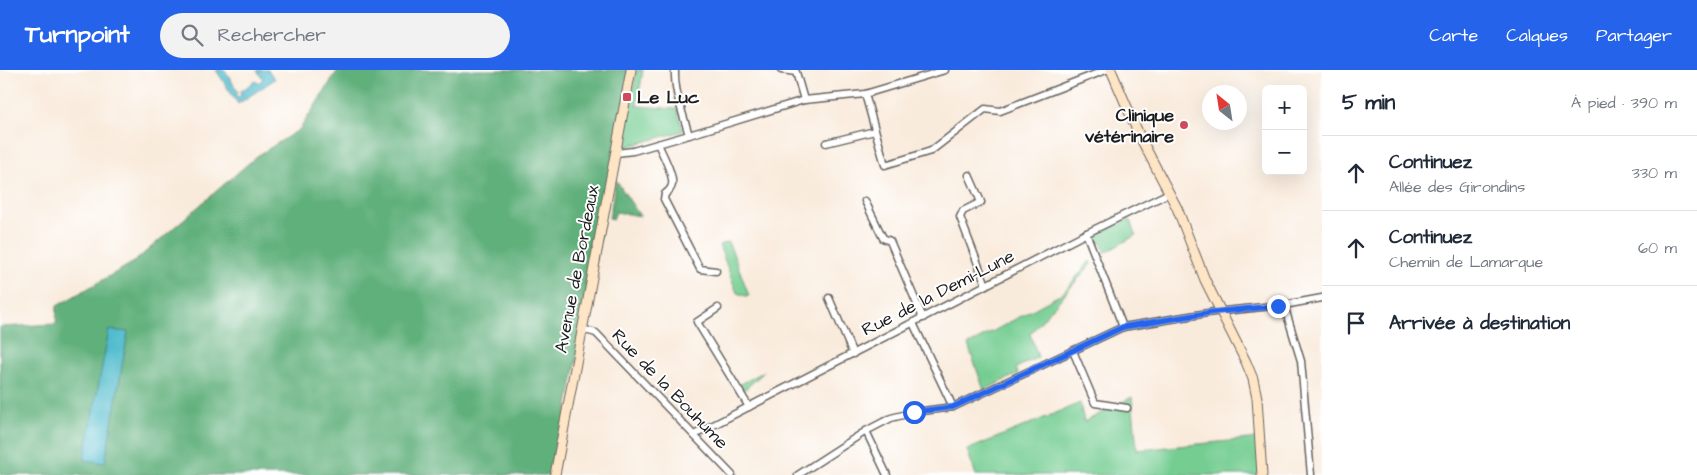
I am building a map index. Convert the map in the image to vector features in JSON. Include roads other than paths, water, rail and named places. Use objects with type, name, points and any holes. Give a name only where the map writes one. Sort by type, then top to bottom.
[{"type":"street","name":"Avenue de Bordeaux","points":[[555,475],[631,70]]},
{"type":"street","points":[[675,70],[678,98],[689,135]]},
{"type":"street","points":[[781,70],[798,71],[804,100]]},
{"type":"street","points":[[616,153],[658,144],[804,100],[866,94],[945,70]]},
{"type":"street","points":[[866,94],[885,165],[932,151],[985,109],[1000,111],[1106,70]]},
{"type":"street","points":[[1111,70],[1140,137],[1183,221],[1205,280],[1246,362],[1256,389],[1262,475]]},
{"type":"street","points":[[826,143],[875,130]]},
{"type":"street","points":[[658,144],[672,178],[672,184],[664,199],[700,269],[716,271]]},
{"type":"street","points":[[969,175],[980,202],[963,211],[960,217],[986,285]]},
{"type":"street","name":"Rue de la Demi-Lune","points":[[694,436],[1086,233],[1169,193]]},
{"type":"street","points":[[865,201],[883,238],[890,241],[923,318]]},
{"type":"street","points":[[1086,233],[1123,327]]},
{"type":"street","points":[[829,298],[853,354]]},
{"type":"street","points":[[798,475],[866,431],[891,418],[914,412],[953,407],[1123,327],[1322,298]]},
{"type":"street","points":[[1284,305],[1301,362],[1310,475]]},
{"type":"street","points":[[718,308],[697,322],[749,407]]},
{"type":"street","points":[[913,323],[953,407]]},
{"type":"street","name":"Rue de la Bouhume","points":[[582,329],[596,333],[732,475]]},
{"type":"street","points":[[1073,351],[1095,403],[1126,408]]},
{"type":"street","points":[[866,431],[887,475]]},
{"type":"water","points":[[216,70],[225,70],[238,92],[236,95],[238,97],[242,95],[240,92],[255,81],[258,83],[263,79],[257,70],[268,70],[275,79],[238,104]]},
{"type":"water","points":[[109,330],[128,332],[105,463],[84,460]]},
{"type":"place","name":"Le Luc","points":[[627,97]]},
{"type":"place","name":"Clinique vétérinaire","points":[[1184,125]]}]
